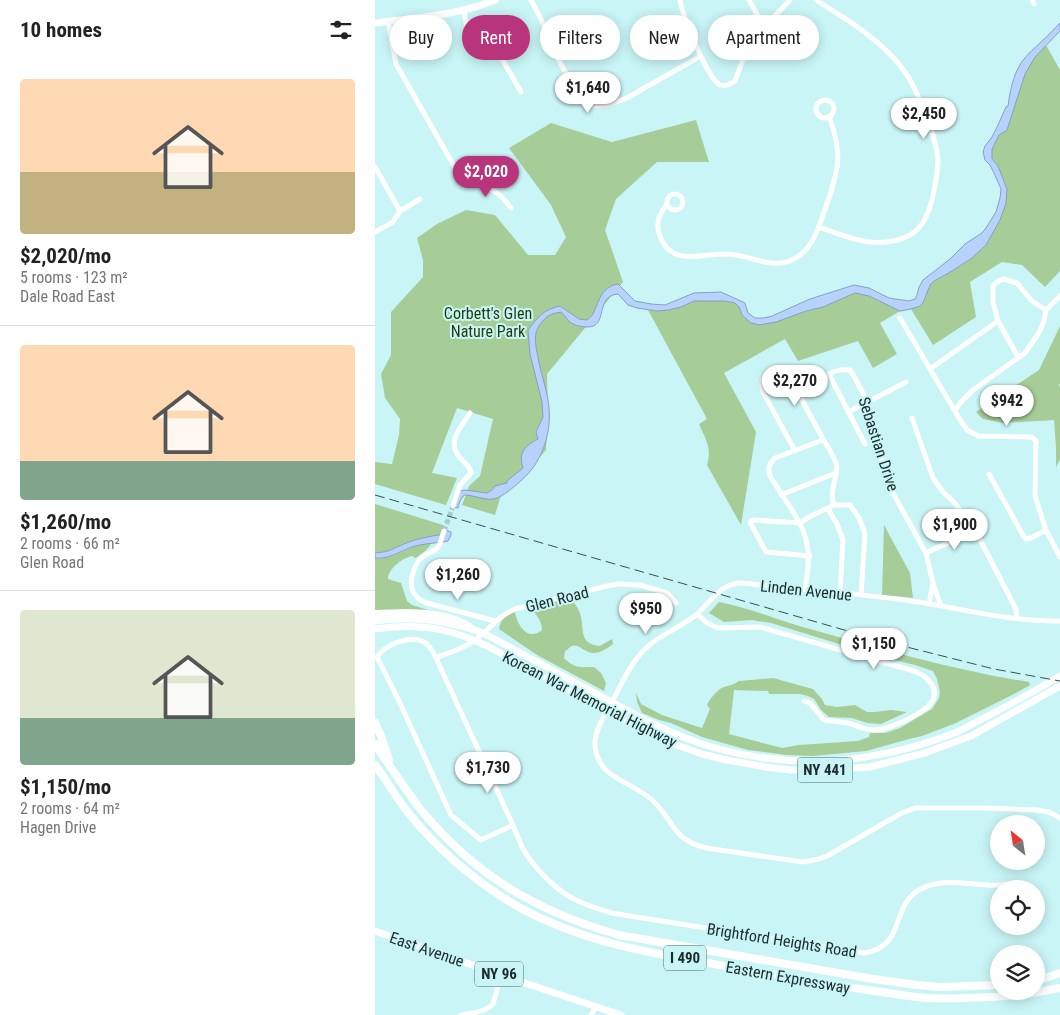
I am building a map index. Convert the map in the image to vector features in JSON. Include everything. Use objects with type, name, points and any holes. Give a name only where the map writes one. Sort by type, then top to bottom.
[{"type":"highway","points":[[375,614],[405,613],[432,615],[454,620],[472,629]]},
{"type":"highway","points":[[375,723],[391,767]]},
{"type":"highway","name":"Eastern Expressway","points":[[375,744],[418,806],[470,860],[523,897],[551,911],[587,925],[619,934],[891,982],[941,987],[990,985]]},
{"type":"highway","name":"Eastern Expressway","points":[[376,767],[410,814],[458,866],[509,902],[562,928],[591,938],[620,946],[707,963],[926,998],[978,998],[1020,995],[1060,988]]},
{"type":"highway","points":[[1045,978],[1060,973]]},
{"type":"highway","points":[[1045,980],[1060,978]]},
{"type":"main road","points":[[375,23],[464,10],[495,0]]},
{"type":"main road","name":"Korean War Memorial Highway","points":[[375,621],[415,618],[439,621],[484,633],[669,731],[711,747],[759,758],[790,761],[856,759],[887,754],[917,746],[959,731],[1060,676]]},
{"type":"main road","name":"Korean War Memorial Highway","points":[[375,629],[410,626],[431,627],[461,635],[487,646],[663,740],[722,759],[791,770],[870,767],[925,753],[971,736],[1060,686]]},
{"type":"main road","name":"East Avenue","points":[[375,931],[621,1015]]},
{"type":"street","points":[[531,0],[548,33],[556,55],[574,88],[581,98],[595,106],[606,106],[625,99],[701,56]]},
{"type":"street","points":[[680,0],[682,10],[701,56],[716,82],[723,86],[735,81],[743,60]]},
{"type":"street","points":[[749,0],[757,15]]},
{"type":"street","points":[[776,15],[790,0]]},
{"type":"street","points":[[816,0],[867,33],[902,68],[913,84],[920,100],[935,141],[938,160],[938,171],[929,209],[921,226],[909,235],[890,241],[866,242],[854,240],[819,227]]},
{"type":"street","points":[[464,10],[470,42],[478,48],[494,49],[498,52],[521,92]]},
{"type":"street","points":[[388,21],[397,67],[458,173],[466,181],[484,186],[496,192],[502,196],[511,208]]},
{"type":"street","points":[[667,204],[660,213],[658,221],[660,234],[670,250],[678,255],[692,257],[727,254],[744,256],[770,264],[778,264],[793,259],[807,249],[819,227],[836,177],[839,160],[836,138],[829,116]]},
{"type":"street","points":[[375,167],[401,211]]},
{"type":"street","points":[[375,232],[393,222],[401,211],[420,199]]},
{"type":"street","points":[[1018,357],[998,321],[993,302],[993,286],[1003,279],[1017,283],[1032,301],[1046,310]]},
{"type":"street","points":[[955,411],[973,390],[1025,353],[1040,331],[1046,310],[1060,296]]},
{"type":"street","points":[[900,318],[967,430],[978,436],[1032,437],[1036,441],[1035,496],[1046,530],[1060,557]]},
{"type":"street","points":[[930,369],[998,321]]},
{"type":"street","name":"Sebastian Drive","points":[[865,444],[829,374],[835,370],[850,370],[868,402],[888,484],[926,553],[941,606]]},
{"type":"street","points":[[795,451],[763,392],[761,381],[770,371],[781,371],[790,377],[837,465],[832,492],[834,505]]},
{"type":"street","points":[[848,412],[906,382]]},
{"type":"street","points":[[453,506],[460,485],[471,471],[469,466],[456,453],[455,437],[457,431],[471,413]]},
{"type":"street","points":[[912,418],[933,478],[975,530],[1016,609],[1017,619]]},
{"type":"street","points":[[805,590],[809,556],[806,539],[800,523],[769,474],[769,467],[775,458],[823,440]]},
{"type":"street","points":[[781,495],[837,472]]},
{"type":"street","points":[[989,474],[1026,539],[1046,530]]},
{"type":"street","points":[[809,556],[766,552],[750,522],[753,520],[800,523],[809,516],[834,505],[850,505],[859,518],[865,534],[861,596]]},
{"type":"street","points":[[828,509],[840,530],[843,540],[841,593]]},
{"type":"street","points":[[926,553],[975,530]]},
{"type":"street","points":[[444,532],[439,546],[421,558],[412,575],[411,586],[416,596],[427,603],[495,621]]},
{"type":"street","name":"Linden Avenue","points":[[1060,621],[1040,621],[986,615],[906,600],[742,582],[730,584],[721,590],[697,614],[647,647],[634,663],[607,710],[598,729],[595,743],[603,768],[637,788],[651,799],[679,835],[692,843],[706,848],[803,862],[819,859],[900,814],[915,808],[1037,810],[1049,812],[1060,818]]},
{"type":"street","name":"Sebastian Drive","points":[[929,604],[933,583]]},
{"type":"street","name":"Glen Road","points":[[436,658],[466,646],[484,633],[495,621],[515,609],[619,584],[640,585],[667,593],[676,603]]},
{"type":"street","points":[[697,614],[707,623],[717,628],[761,627],[914,671],[925,676],[933,690],[933,699],[925,708],[897,724],[874,730],[848,723],[824,720],[810,703],[804,701]]},
{"type":"street","name":"Brightford Heights Road","points":[[513,825],[481,840],[451,815],[377,657],[387,646],[411,640],[424,642],[429,646],[436,658],[513,825],[523,847],[539,870],[559,889],[577,901],[611,913],[863,953],[875,950],[887,942],[896,929],[905,903],[914,893],[923,888],[935,883],[947,882],[990,885]]},
{"type":"street","points":[[461,1015],[482,1010],[493,1004],[501,975]]},
{"type":"street","points":[[591,1015],[596,1007]]},
{"type":"green space","points":[[1046,45],[1060,70],[1060,271],[1045,287],[1022,265],[1002,262],[970,282],[976,317],[933,345],[911,309],[923,303],[930,285],[934,281],[972,258],[1006,203],[998,166],[992,159],[992,149],[1025,74],[1034,57]]},
{"type":"green space","name":"Corbett's Glen Nature Park","points":[[696,120],[709,162],[657,162],[616,199],[605,230],[623,282],[547,374],[548,415],[546,450],[525,474],[501,495],[495,515],[462,505],[469,486],[480,476],[493,419],[457,408],[432,473],[457,478],[446,505],[375,484],[375,462],[392,464],[399,435],[400,419],[385,398],[381,374],[391,355],[391,312],[423,277],[423,260],[417,238],[437,224],[466,210],[495,215],[528,255],[555,255],[566,237],[551,205],[509,148],[551,123],[612,142]]},
{"type":"green space","points":[[855,292],[869,296],[900,311],[880,323],[897,354],[873,368],[858,341],[798,361],[785,339],[724,373],[756,432],[741,525],[707,465],[709,449],[699,424],[707,419],[648,310],[668,310],[694,301],[725,301],[735,303],[742,315],[751,323],[823,307]]},
{"type":"green space","points":[[1060,326],[1060,459],[1056,467],[1054,420],[1003,423],[983,419],[976,412],[1039,370]]},
{"type":"green space","points":[[375,504],[443,525],[446,530],[444,535],[418,539],[390,550],[375,553]]},
{"type":"green space","points":[[884,525],[910,573],[913,598],[882,595]]},
{"type":"green space","points":[[420,544],[431,544],[417,557],[409,557],[397,564],[390,571],[388,579],[401,583],[407,601],[412,605],[438,613],[409,609],[375,611],[375,558],[392,556]]},
{"type":"green space","points":[[570,597],[579,611],[583,633],[588,642],[592,645],[600,646],[612,639],[613,644],[597,653],[572,646],[565,651],[564,658],[575,666],[594,667],[601,673],[606,683],[604,691],[537,655],[499,629],[504,618],[515,612],[518,622],[524,630],[532,634],[537,633],[542,630],[541,623],[529,607]]},
{"type":"green space","points":[[719,602],[885,650],[942,665],[1029,682],[1030,685],[956,723],[922,736],[866,751],[813,756],[748,750],[702,737],[642,713],[637,702],[636,693],[641,704],[662,715],[702,728],[710,709],[707,705],[720,689],[739,681],[773,678],[813,689],[825,705],[837,707],[855,705],[867,712],[891,710],[907,712],[881,724],[867,723],[852,718],[829,717],[821,710],[814,699],[800,694],[769,694],[768,691],[734,690],[729,734],[782,748],[858,741],[869,737],[870,733],[885,733],[900,728],[932,709],[939,698],[940,692],[933,671],[771,623],[752,620],[724,622],[709,613]]},
{"type":"water","points":[[1060,23],[1060,31],[1035,57],[1025,74],[1007,130],[999,135],[992,149],[992,159],[998,166],[1007,189],[1006,203],[1000,220],[986,245],[972,258],[930,285],[920,306],[900,311],[869,296],[855,293],[823,307],[776,322],[759,325],[751,323],[742,315],[735,303],[725,301],[694,301],[681,307],[657,311],[628,305],[618,294],[606,300],[598,323],[594,326],[575,325],[561,312],[551,314],[540,325],[536,337],[537,354],[549,408],[548,432],[537,462],[525,476],[501,496],[489,499],[464,495],[458,508],[453,507],[460,491],[487,493],[495,486],[507,483],[523,468],[521,458],[526,447],[538,439],[536,432],[543,417],[542,402],[530,354],[528,330],[538,318],[550,309],[560,306],[579,319],[587,320],[594,312],[605,290],[618,284],[635,301],[651,304],[665,305],[694,293],[721,292],[745,303],[748,313],[755,318],[772,316],[810,299],[854,285],[869,288],[889,298],[909,301],[915,299],[923,280],[950,259],[965,244],[982,233],[996,212],[1001,189],[990,165],[985,160],[983,152],[985,146],[992,137],[1008,106],[1012,84],[1021,63]]},
{"type":"water","points":[[446,530],[451,532],[448,541],[414,546],[387,557],[375,558],[375,553],[390,550],[417,539],[444,534]]},
{"type":"tunnel","points":[[444,531],[453,506]]},
{"type":"railway","points":[[375,495],[879,640],[994,669],[1060,681]]}]
